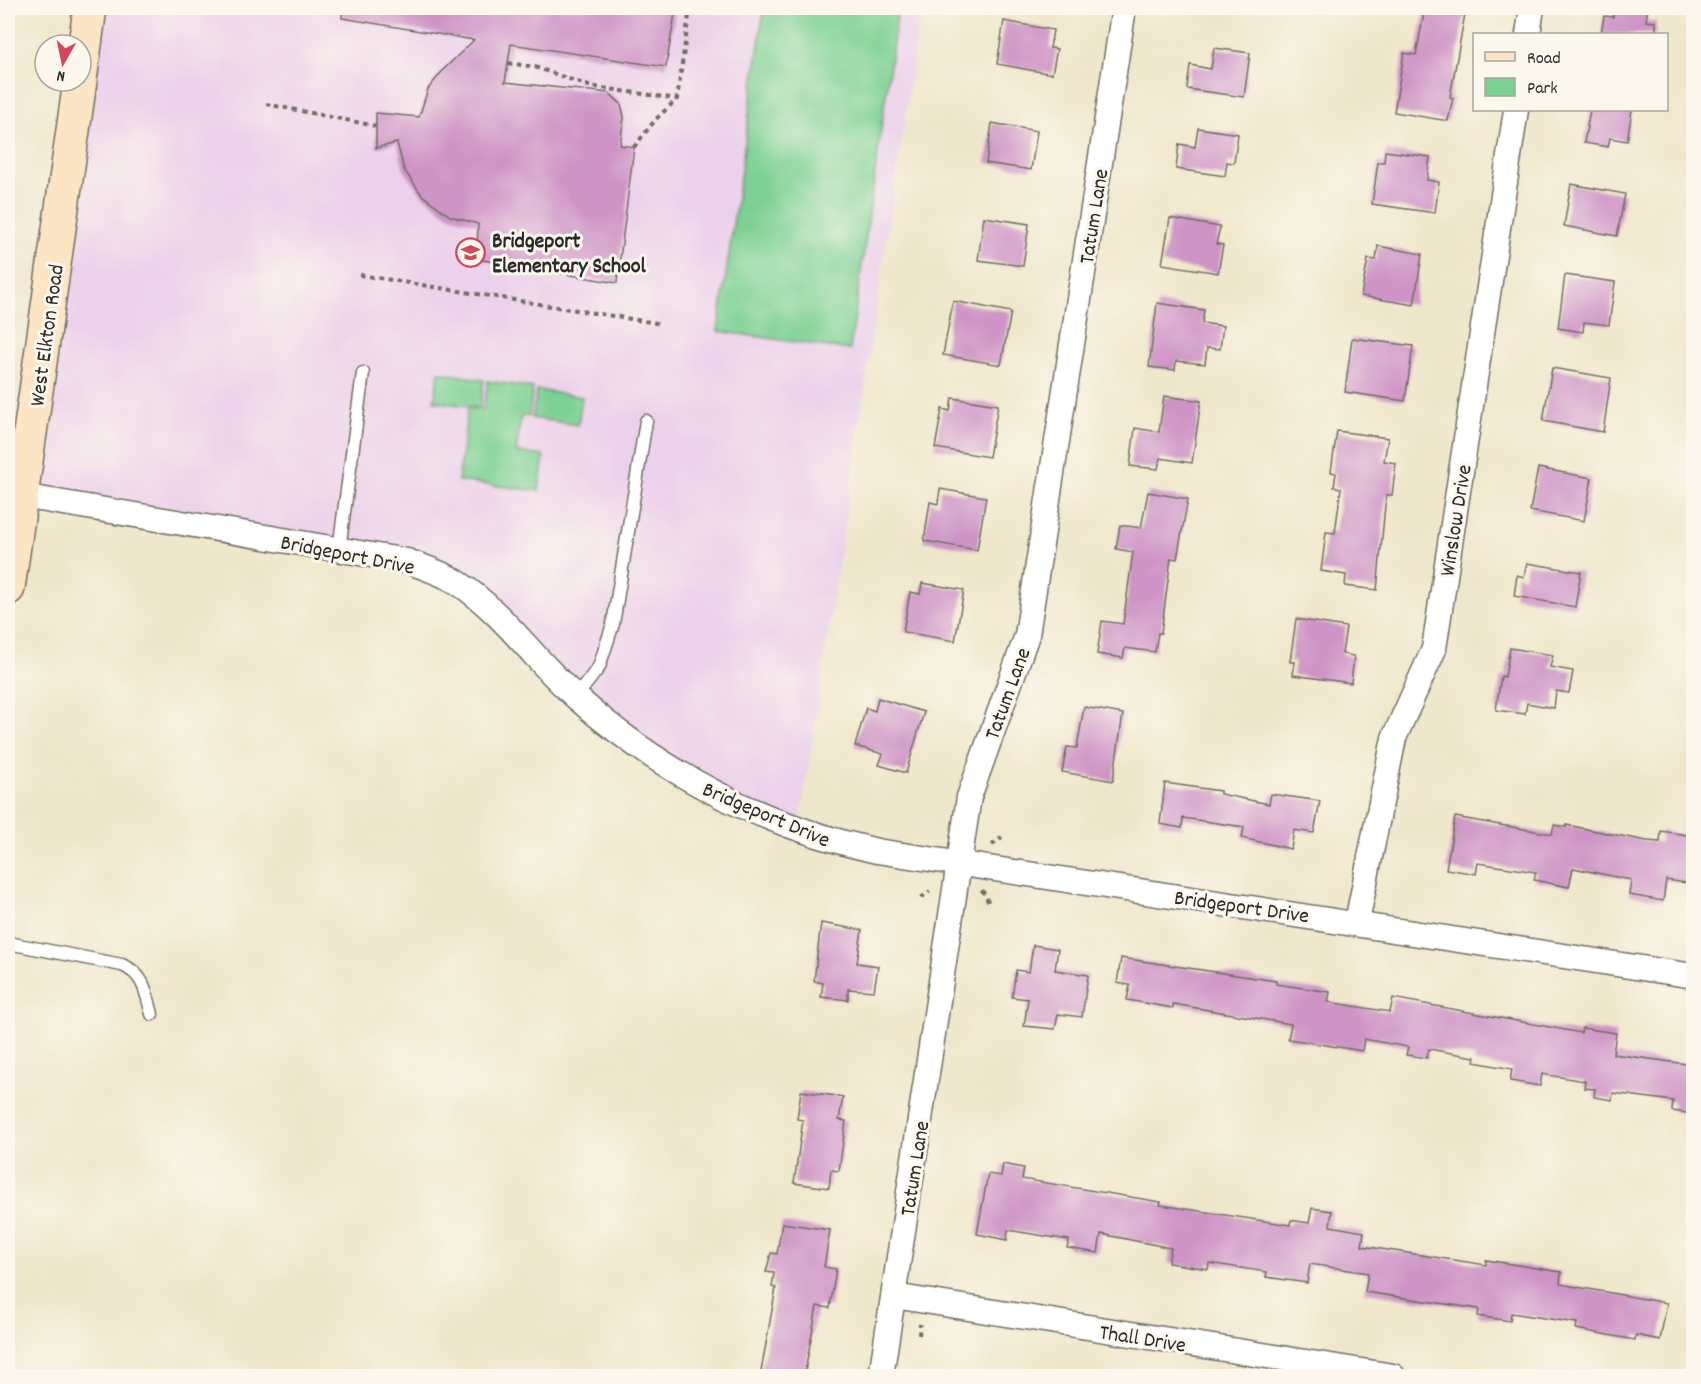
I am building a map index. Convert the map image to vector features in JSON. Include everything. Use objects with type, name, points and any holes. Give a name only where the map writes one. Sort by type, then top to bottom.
[{"type":"street","points":[[87,33],[90,8]]},
{"type":"street","name":"Tatum Lane","points":[[881,1377],[969,797],[1027,635],[1124,8]]},
{"type":"street","points":[[1528,33],[1532,8]]},
{"type":"street","name":"West Elkton Road","points":[[8,588],[12,494],[78,93]]},
{"type":"street","name":"Winslow Drive","points":[[1357,922],[1395,738],[1434,650],[1516,111]]},
{"type":"street","name":"Bridgeport Drive","points":[[12,494],[407,561],[455,581],[497,614],[576,697],[636,747],[692,782],[753,812],[824,839],[877,851],[959,864],[1357,922],[1694,976]]},
{"type":"street","name":"Thall Drive","points":[[894,1296],[1296,1370],[1393,1377]]},
{"type":"lane","points":[[339,549],[363,373]]},
{"type":"lane","points":[[576,697],[598,667],[613,624],[646,421]]},
{"type":"lane","points":[[8,943],[122,965],[134,970],[142,979],[152,1014]]},
{"type":"path","points":[[634,147],[656,119],[677,99],[690,8]]},
{"type":"path","points":[[508,63],[535,67],[590,86],[677,99]]},
{"type":"path","points":[[266,104],[376,126]]},
{"type":"path","points":[[360,275],[662,324]]},
{"type":"path","points":[[992,844],[1002,837]]},
{"type":"path","points":[[921,898],[933,889]]},
{"type":"path","points":[[982,892],[990,905]]},
{"type":"shaded area","name":"Bridgeport Elementary School","points":[[92,8],[921,8],[799,830],[692,782],[455,581],[22,496],[80,93],[93,93],[93,33],[88,33]]},
{"type":"green space","points":[[764,8],[898,8],[850,350],[718,331]]},
{"type":"green space","points":[[439,372],[484,380],[480,408],[434,401]]},
{"type":"green space","points":[[488,381],[533,388],[529,416],[521,416],[516,452],[544,456],[539,491],[458,481],[468,408],[483,410]]},
{"type":"green space","points":[[537,390],[582,397],[578,425],[532,418]]},
{"type":"building","points":[[343,8],[676,8],[666,67],[511,44],[505,82],[609,93],[621,104],[624,117],[620,145],[634,147],[617,283],[477,259],[478,224],[450,216],[422,195],[404,170],[397,143],[376,148],[376,113],[419,117],[428,89],[444,69],[474,40],[342,18]]},
{"type":"building","points":[[1425,8],[1466,8],[1450,97],[1453,98],[1448,121],[1394,112],[1404,53],[1416,55]]},
{"type":"building","points":[[1615,8],[1648,8],[1646,21],[1656,22],[1656,33],[1601,33],[1604,16],[1613,17]]},
{"type":"building","points":[[1004,21],[1053,30],[1050,48],[1057,49],[1052,74],[997,64]]},
{"type":"building","points":[[1214,48],[1250,53],[1244,97],[1187,89],[1190,65],[1211,69]]},
{"type":"building","points":[[1590,111],[1632,111],[1627,141],[1610,138],[1608,147],[1584,143]]},
{"type":"building","points":[[992,123],[1037,131],[1031,170],[986,163]]},
{"type":"building","points":[[1198,128],[1238,134],[1234,163],[1227,162],[1225,176],[1176,169],[1179,144],[1195,147]]},
{"type":"building","points":[[1385,151],[1430,157],[1427,180],[1439,182],[1435,213],[1372,204],[1378,162],[1384,162]]},
{"type":"building","points":[[1571,184],[1625,194],[1617,236],[1564,226]]},
{"type":"building","points":[[984,217],[1029,224],[1023,266],[978,260]]},
{"type":"building","points":[[1170,218],[1220,227],[1216,244],[1223,245],[1218,273],[1162,264]]},
{"type":"building","points":[[1378,246],[1422,254],[1414,305],[1361,296],[1368,259],[1376,260]]},
{"type":"building","points":[[1565,275],[1615,282],[1609,325],[1584,322],[1583,332],[1558,328]]},
{"type":"building","points":[[953,301],[1011,312],[1001,365],[943,355]]},
{"type":"building","points":[[1157,303],[1204,310],[1202,323],[1223,326],[1220,349],[1207,348],[1205,364],[1176,361],[1175,370],[1149,367]]},
{"type":"building","points":[[1352,338],[1413,346],[1405,401],[1345,392]]},
{"type":"building","points":[[1552,368],[1611,378],[1603,432],[1543,421]]},
{"type":"building","points":[[1164,396],[1201,401],[1192,463],[1160,458],[1158,469],[1130,466],[1135,428],[1159,432]]},
{"type":"building","points":[[952,398],[998,405],[989,457],[935,448],[942,409],[950,411]]},
{"type":"building","points":[[1337,431],[1388,438],[1384,461],[1396,463],[1392,495],[1386,495],[1377,590],[1345,586],[1346,575],[1321,571],[1326,532],[1335,533],[1341,488],[1334,487],[1336,473],[1331,472]]},
{"type":"building","points":[[1538,468],[1592,478],[1584,521],[1530,511]]},
{"type":"building","points":[[940,489],[986,497],[977,550],[924,541],[930,502],[938,504]]},
{"type":"building","points":[[1148,492],[1188,499],[1177,559],[1171,558],[1161,633],[1158,633],[1155,652],[1125,648],[1123,658],[1097,654],[1102,621],[1123,624],[1133,552],[1116,549],[1120,525],[1141,528]]},
{"type":"building","points":[[1527,563],[1581,572],[1575,607],[1514,596],[1517,575],[1524,577]]},
{"type":"building","points":[[922,583],[964,590],[955,641],[903,632],[910,592],[920,594]]},
{"type":"building","points":[[1296,619],[1346,627],[1342,654],[1354,656],[1351,683],[1293,675],[1295,662],[1290,662]]},
{"type":"building","points":[[1510,648],[1553,655],[1550,667],[1573,671],[1569,693],[1556,691],[1554,708],[1527,703],[1525,714],[1496,710],[1501,676],[1505,677]]},
{"type":"building","points":[[878,698],[924,712],[906,773],[879,765],[883,754],[855,746],[866,708],[875,711]]},
{"type":"building","points":[[1084,707],[1123,714],[1113,781],[1062,772],[1067,747],[1077,748]]},
{"type":"building","points":[[1165,783],[1220,791],[1220,794],[1269,804],[1271,794],[1320,801],[1314,833],[1294,830],[1291,849],[1242,838],[1244,827],[1183,818],[1182,828],[1160,824]]},
{"type":"building","points":[[1455,817],[1552,834],[1554,825],[1566,827],[1566,825],[1647,841],[1660,842],[1661,831],[1694,836],[1694,884],[1666,880],[1663,901],[1629,895],[1631,880],[1573,868],[1569,887],[1534,880],[1536,872],[1478,863],[1476,874],[1446,869]]},
{"type":"building","points":[[821,923],[862,930],[857,963],[878,966],[874,991],[848,989],[848,1000],[821,997],[823,983],[814,981]]},
{"type":"building","points":[[1033,945],[1058,949],[1055,970],[1088,975],[1082,1017],[1058,1014],[1055,1029],[1024,1026],[1028,999],[1012,997],[1016,970],[1029,972]]},
{"type":"building","points":[[1121,958],[1276,981],[1276,984],[1330,992],[1328,1002],[1390,1012],[1393,998],[1581,1033],[1582,1028],[1616,1033],[1613,1054],[1694,1065],[1694,1114],[1672,1111],[1673,1101],[1613,1093],[1612,1100],[1594,1097],[1595,1089],[1584,1088],[1585,1081],[1542,1074],[1540,1086],[1510,1081],[1512,1069],[1474,1062],[1475,1057],[1429,1049],[1427,1058],[1406,1055],[1408,1047],[1364,1039],[1362,1051],[1288,1039],[1291,1024],[1173,1004],[1173,1008],[1127,1000],[1130,985],[1117,983]]},
{"type":"building","points":[[801,1091],[843,1097],[839,1120],[846,1121],[839,1171],[831,1170],[829,1188],[794,1183],[803,1120],[797,1119]]},
{"type":"building","points":[[1003,1164],[1024,1168],[1022,1179],[1161,1202],[1160,1205],[1290,1225],[1291,1220],[1309,1223],[1312,1208],[1332,1211],[1330,1226],[1364,1232],[1362,1246],[1486,1265],[1486,1260],[1561,1272],[1560,1284],[1667,1303],[1660,1340],[1636,1335],[1635,1340],[1576,1329],[1577,1323],[1511,1313],[1510,1321],[1478,1316],[1479,1309],[1365,1292],[1368,1273],[1310,1264],[1307,1283],[1266,1277],[1267,1272],[1209,1263],[1208,1269],[1168,1263],[1171,1248],[1101,1234],[1098,1253],[1067,1248],[1069,1240],[1008,1230],[1007,1240],[977,1234],[988,1174],[1001,1176]]},
{"type":"building","points":[[782,1223],[830,1230],[824,1267],[836,1269],[830,1308],[817,1306],[804,1377],[760,1377],[776,1288],[772,1287],[774,1273],[766,1272],[771,1253],[777,1254]]},
{"type":"place","name":"Bridgeport Elementary School","points":[[471,252]]}]
